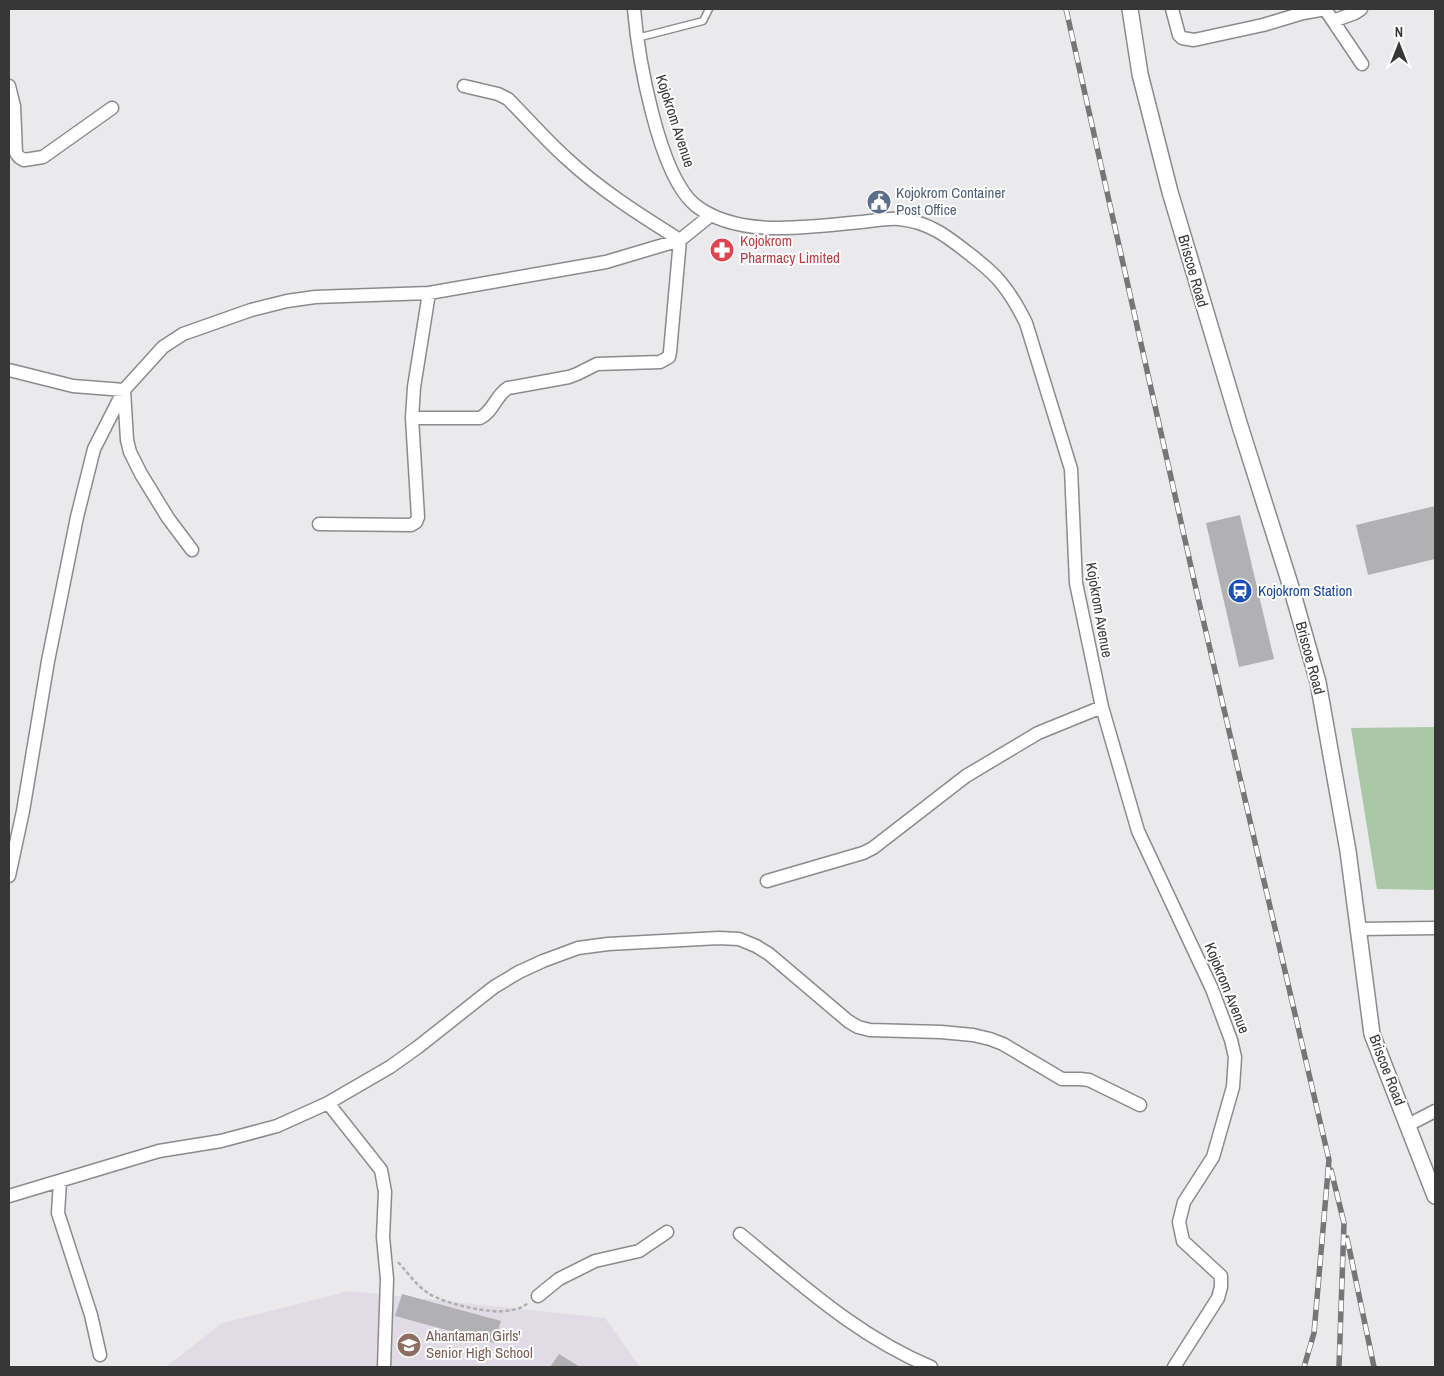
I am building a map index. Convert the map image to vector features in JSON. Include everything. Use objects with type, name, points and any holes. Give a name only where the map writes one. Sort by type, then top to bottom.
[{"type":"street","name":"Kojokrom Avenue","points":[[634,9],[637,38],[648,96],[664,150],[680,188],[694,204],[711,215],[739,224],[774,228],[802,228],[897,219],[923,224],[945,234],[1002,283],[1017,305],[1026,323],[1071,469],[1076,583],[1102,707],[1138,831],[1212,989],[1231,1040],[1235,1057],[1233,1087],[1213,1157],[1184,1202],[1179,1222],[1183,1241],[1221,1276],[1222,1287],[1218,1298],[1174,1367]]},
{"type":"street","name":"Briscoe Road","points":[[1130,9],[1140,74],[1170,192],[1234,408],[1291,587],[1318,682],[1348,851],[1372,1034],[1435,1196]]},
{"type":"street","points":[[1172,9],[1179,35],[1182,38],[1194,40],[1326,9],[1362,64]]},
{"type":"street","points":[[1333,21],[1361,9]]},
{"type":"street","points":[[9,86],[14,106],[16,153],[24,160],[42,157],[112,108]]},
{"type":"street","points":[[464,86],[498,94],[508,99],[578,168],[633,210],[680,240]]},
{"type":"street","points":[[9,876],[23,811],[48,662],[77,518],[94,449],[124,390],[163,347],[183,334],[251,310],[286,301],[315,297],[428,293],[606,262],[680,240],[711,215]]},
{"type":"street","points":[[412,418],[480,418],[488,412],[501,393],[508,388],[569,377],[597,364],[665,360],[669,357],[670,352],[680,240]]},
{"type":"street","points":[[319,524],[411,525],[416,522],[419,512],[412,418],[414,387],[428,293]]},
{"type":"street","points":[[9,370],[73,386],[124,390]]},
{"type":"street","points":[[124,390],[127,440],[130,452],[168,518],[192,550]]},
{"type":"street","points":[[767,881],[868,850],[970,773],[1038,733],[1102,707]]},
{"type":"street","points":[[1358,929],[1435,928]]},
{"type":"street","points":[[9,1196],[167,1150],[221,1141],[277,1126],[328,1103],[390,1067],[494,987],[520,972],[578,948],[608,944],[719,938],[739,939],[762,950],[848,1021],[858,1027],[870,1030],[973,1035],[990,1039],[1003,1044],[1062,1080],[1080,1078],[1088,1080],[1140,1105]]},
{"type":"street","points":[[328,1103],[381,1170],[385,1192],[384,1246],[387,1279],[384,1367]]},
{"type":"street","points":[[1408,1125],[1435,1111]]},
{"type":"street","points":[[60,1182],[58,1213],[91,1315],[100,1355]]},
{"type":"street","points":[[538,1296],[559,1279],[595,1261],[639,1250],[667,1232]]},
{"type":"street","points":[[740,1234],[837,1314],[872,1337],[926,1366]]},
{"type":"lane","points":[[637,38],[704,21],[709,9]]},
{"type":"path","points":[[384,1246],[416,1283],[430,1294],[448,1303],[494,1311],[510,1311],[523,1307],[538,1296]]},
{"type":"shaded area","name":"Ahantaman Girls' Senior High School","points":[[349,1291],[605,1318],[640,1367],[166,1367],[222,1323]]},
{"type":"green space","points":[[1434,727],[1435,890],[1377,889],[1351,728]]},
{"type":"building","points":[[1435,506],[1435,559],[1368,575],[1356,525]]},
{"type":"building","name":"Kojokrom Station","points":[[1240,515],[1274,659],[1239,667],[1206,523]]},
{"type":"building","points":[[402,1294],[501,1321],[494,1343],[395,1316]]},
{"type":"building","points":[[559,1354],[580,1367],[550,1367]]},
{"type":"railway","points":[[1066,9],[1196,589],[1329,1160],[1314,1333],[1304,1367]]},
{"type":"railway","points":[[1331,1170],[1344,1223],[1339,1367]]},
{"type":"railway","points":[[1347,1238],[1374,1367]]},
{"type":"place","name":"Kojokrom Container Post Office","points":[[879,202]]},
{"type":"place","name":"Kojokrom Pharmacy Limited","points":[[722,250]]},
{"type":"place","name":"Kojokrom Station","points":[[1240,591]]},
{"type":"place","name":"Ahantaman Girls' Senior High School","points":[[409,1345]]}]
